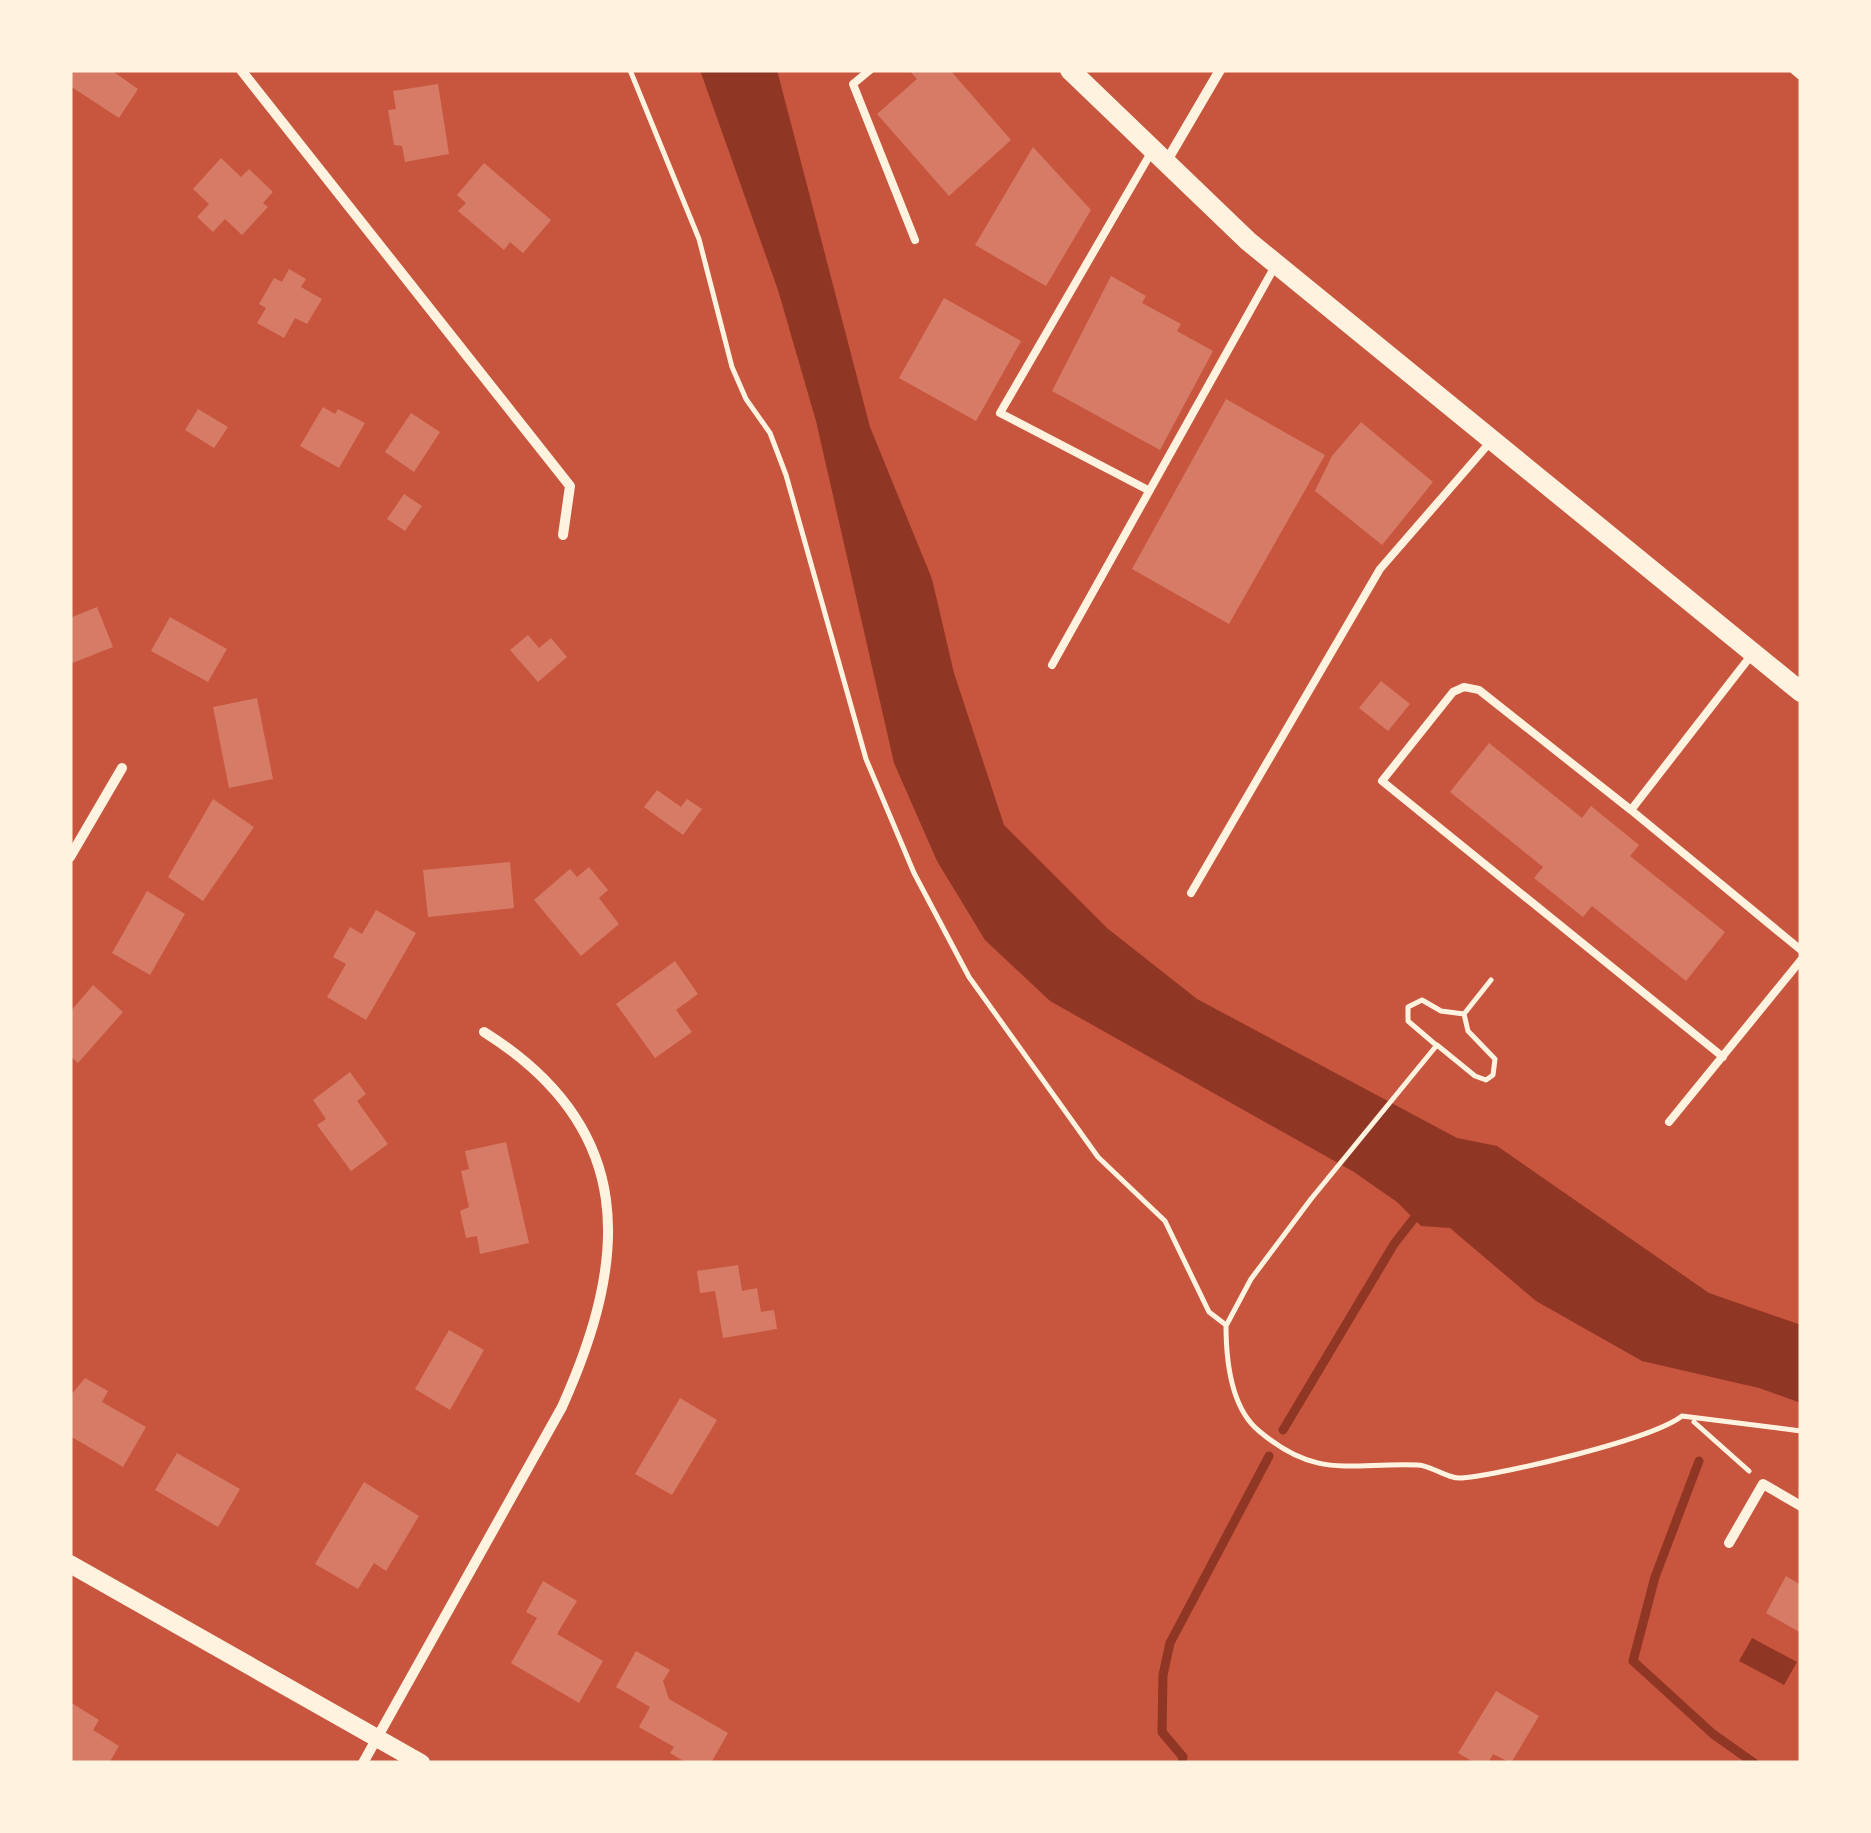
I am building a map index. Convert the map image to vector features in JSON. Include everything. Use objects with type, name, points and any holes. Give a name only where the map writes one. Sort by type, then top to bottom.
[{"type":"main road","points":[[1070,70],[1158,157],[1276,264],[1801,692]]},
{"type":"street","points":[[240,70],[570,486],[563,535]]},
{"type":"street","points":[[1158,157],[1220,70]]},
{"type":"street","points":[[1796,70],[1801,75]]},
{"type":"street","points":[[70,857],[122,768]]},
{"type":"street","points":[[363,1763],[562,1407],[597,1322],[608,1232],[606,1197],[592,1147],[580,1121],[556,1087],[528,1060],[484,1032]]},
{"type":"street","points":[[1728,1542],[1764,1484],[1801,1506]]},
{"type":"street","points":[[70,1564],[421,1763]]},
{"type":"lane","points":[[870,70],[852,84],[915,240]]},
{"type":"lane","points":[[1148,490],[1000,412],[1158,157]]},
{"type":"lane","points":[[1052,665],[1276,264]]},
{"type":"lane","points":[[1191,893],[1380,569],[1492,440]]},
{"type":"lane","points":[[1631,810],[1753,654]]},
{"type":"lane","points":[[1723,1057],[1382,782],[1453,692],[1464,686],[1479,690],[1801,950]]},
{"type":"lane","points":[[1670,1122],[1801,960]]},
{"type":"path","points":[[630,70],[699,240],[732,367],[746,399],[770,433],[786,475],[866,760],[914,873],[970,977],[1098,1157],[1164,1220],[1209,1312],[1226,1324]]},
{"type":"path","points":[[1464,1014],[1491,980]]},
{"type":"path","points":[[1422,1000],[1441,1011],[1464,1014],[1468,1031],[1495,1059],[1494,1074],[1486,1080],[1475,1076],[1408,1021],[1408,1007],[1422,1000]]},
{"type":"path","points":[[1437,1045],[1251,1279],[1226,1324],[1233,1381],[1244,1414],[1258,1430],[1287,1450],[1336,1469],[1423,1465],[1458,1479],[1612,1444],[1666,1428],[1682,1416],[1801,1431]]},
{"type":"path","points":[[1692,1420],[1764,1484]]},
{"type":"shaded area","points":[[700,70],[777,70],[870,427],[932,579],[954,673],[1004,825],[1107,928],[1197,999],[1457,1138],[1497,1146],[1709,1293],[1801,1325],[1801,1403],[1759,1388],[1642,1361],[1536,1301],[1450,1228],[1421,1226],[1397,1202],[1354,1172],[1050,1001],[985,940],[937,861],[894,763],[816,421],[778,290]]},
{"type":"shaded area","points":[[1752,1638],[1797,1662],[1784,1685],[1739,1661]]},
{"type":"building","points":[[70,70],[111,70],[138,89],[119,118],[70,86]]},
{"type":"building","points":[[909,70],[950,70],[1011,140],[949,196],[877,114],[917,79]]},
{"type":"building","points":[[438,84],[449,154],[405,162],[402,146],[394,145],[388,110],[396,109],[393,91]]},
{"type":"building","points":[[1033,147],[1091,210],[1046,286],[975,245]]},
{"type":"building","points":[[221,158],[241,177],[249,169],[273,192],[263,203],[268,207],[242,235],[225,219],[213,232],[197,217],[209,204],[193,189]]},
{"type":"building","points":[[484,163],[551,220],[523,253],[510,242],[504,250],[458,211],[466,203],[457,195]]},
{"type":"building","points":[[289,269],[306,279],[301,287],[322,299],[307,324],[295,318],[284,338],[257,323],[266,308],[259,304],[274,278],[282,282]]},
{"type":"building","points":[[1111,276],[1146,296],[1142,303],[1181,324],[1177,331],[1213,351],[1160,450],[1052,391]]},
{"type":"building","points":[[944,298],[1021,341],[976,421],[899,378]]},
{"type":"building","points":[[1226,399],[1325,455],[1229,624],[1132,569]]},
{"type":"building","points":[[323,407],[335,414],[338,409],[365,423],[339,468],[300,446]]},
{"type":"building","points":[[198,409],[228,427],[214,448],[185,430]]},
{"type":"building","points":[[411,413],[440,432],[414,472],[385,452]]},
{"type":"building","points":[[1361,422],[1433,482],[1382,545],[1315,491],[1332,456]]},
{"type":"building","points":[[404,494],[422,506],[405,531],[387,519]]},
{"type":"building","points":[[97,607],[113,647],[70,664],[70,618]]},
{"type":"building","points":[[170,617],[227,649],[208,682],[151,651]]},
{"type":"building","points":[[528,635],[539,648],[551,638],[567,657],[538,682],[510,650]]},
{"type":"building","points":[[1381,681],[1410,704],[1388,731],[1359,708]]},
{"type":"building","points":[[257,698],[273,779],[229,788],[213,707]]},
{"type":"building","points":[[1489,743],[1582,818],[1591,806],[1639,845],[1630,856],[1725,932],[1686,981],[1592,906],[1583,917],[1534,878],[1543,867],[1450,792]]},
{"type":"building","points":[[657,790],[681,807],[687,799],[702,809],[683,835],[644,807]]},
{"type":"building","points":[[213,799],[254,827],[203,901],[168,877]]},
{"type":"building","points":[[510,862],[514,908],[428,917],[423,870]]},
{"type":"building","points":[[589,867],[608,890],[599,898],[619,924],[581,956],[534,900],[570,869],[577,877]]},
{"type":"building","points":[[147,891],[185,914],[150,975],[112,953]]},
{"type":"building","points":[[376,910],[416,933],[366,1020],[327,997],[346,964],[333,957],[350,927],[362,934]]},
{"type":"building","points":[[675,961],[698,994],[676,1010],[692,1032],[655,1058],[616,1004]]},
{"type":"building","points":[[93,985],[123,1012],[78,1063],[70,1056],[70,1012]]},
{"type":"building","points":[[350,1072],[366,1094],[357,1101],[388,1144],[351,1171],[317,1125],[326,1119],[313,1100]]},
{"type":"building","points":[[506,1142],[529,1243],[480,1254],[477,1236],[466,1238],[460,1211],[469,1207],[461,1171],[469,1169],[465,1151]]},
{"type":"building","points":[[738,1265],[742,1291],[757,1288],[761,1312],[774,1310],[777,1329],[723,1338],[715,1291],[700,1293],[697,1271]]},
{"type":"building","points":[[449,1330],[484,1350],[450,1410],[415,1389]]},
{"type":"building","points":[[85,1378],[108,1391],[102,1402],[146,1427],[123,1467],[70,1436],[70,1396]]},
{"type":"building","points":[[680,1398],[717,1420],[672,1495],[635,1474]]},
{"type":"building","points":[[177,1453],[240,1489],[218,1527],[155,1490]]},
{"type":"building","points":[[364,1482],[419,1516],[386,1571],[374,1563],[358,1589],[315,1564]]},
{"type":"building","points":[[1786,1576],[1801,1585],[1801,1633],[1766,1613]]},
{"type":"building","points":[[543,1581],[577,1601],[557,1634],[603,1661],[579,1703],[511,1663],[537,1618],[526,1612]]},
{"type":"building","points":[[636,1651],[670,1670],[663,1681],[669,1699],[728,1733],[711,1763],[687,1763],[670,1753],[674,1747],[639,1727],[650,1707],[616,1687]]},
{"type":"building","points":[[1496,1691],[1539,1716],[1511,1763],[1493,1754],[1488,1763],[1475,1763],[1458,1753]]},
{"type":"building","points":[[70,1702],[99,1720],[93,1730],[119,1746],[109,1763],[70,1761]]},
{"type":"waterway","points":[[1283,1430],[1394,1244],[1419,1212]]},
{"type":"waterway","points":[[1182,1763],[1183,1757],[1162,1732],[1163,1675],[1170,1643],[1269,1456]]},
{"type":"waterway","points":[[1699,1461],[1655,1577],[1633,1661],[1713,1734],[1754,1763]]}]
